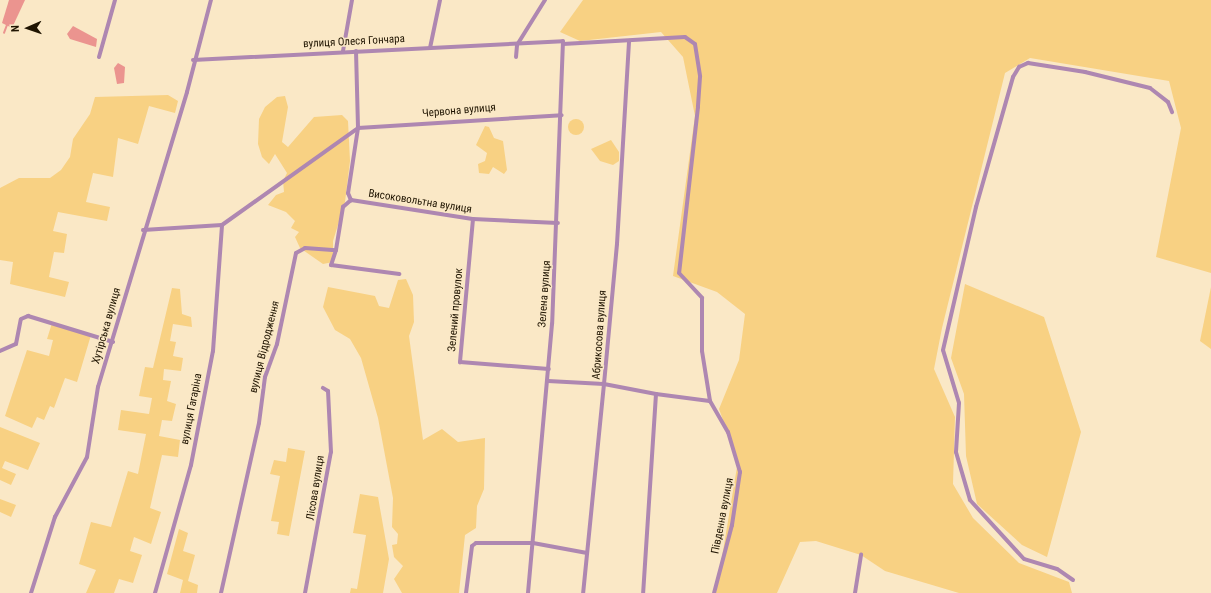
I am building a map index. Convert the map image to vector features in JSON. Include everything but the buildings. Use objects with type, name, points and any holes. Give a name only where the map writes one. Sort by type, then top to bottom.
[{"type":"street","points":[[98,57],[115,0]]},
{"type":"street","name":"Хутірська вулиця","points":[[31,593],[55,517],[87,457],[98,387],[113,342],[143,230],[187,92],[193,60],[211,0]]},
{"type":"street","points":[[343,51],[352,0]]},
{"type":"street","points":[[430,48],[440,0]]},
{"type":"street","points":[[516,57],[517,45],[545,0]]},
{"type":"street","points":[[524,36],[526,44]]},
{"type":"street","points":[[517,45],[629,42],[685,37],[696,44],[700,77],[695,137],[679,273],[702,298],[702,351],[710,401]]},
{"type":"street","name":"Абрикосова вулиця","points":[[629,42],[625,132],[604,384],[656,394],[710,401]]},
{"type":"street","name":"Зелена вулиця","points":[[528,593],[548,381],[558,224],[563,44]]},
{"type":"street","name":"вулиця Олеся Гончара","points":[[193,60],[343,51],[517,45]]},
{"type":"street","points":[[356,51],[358,128],[348,194],[351,200],[343,208],[336,250],[331,265],[399,274]]},
{"type":"street","points":[[1073,580],[1057,569],[1024,558],[970,500],[956,452],[959,403],[945,361],[945,344],[976,207],[1013,77],[1019,67],[1028,63],[1085,72],[1150,88],[1168,102],[1172,112]]},
{"type":"street","name":"Червона вулиця","points":[[358,128],[562,115]]},
{"type":"street","points":[[143,230],[222,225],[358,128]]},
{"type":"street","name":"Високовольтна вулиця","points":[[351,200],[473,219],[558,224]]},
{"type":"street","name":"Зелений провулок","points":[[473,219],[460,362],[548,368]]},
{"type":"street","name":"вулиця Гагаріна","points":[[155,593],[191,465],[213,351],[222,225]]},
{"type":"street","name":"вулиця Відродження","points":[[221,593],[258,422],[265,377],[277,344],[296,253],[305,248],[336,250]]},
{"type":"street","points":[[0,351],[16,344],[21,319],[28,316],[113,342]]},
{"type":"street","points":[[548,381],[604,384],[582,593]]},
{"type":"street","name":"Лісова вулиця","points":[[305,593],[331,452],[328,391],[323,388]]},
{"type":"street","points":[[643,593],[656,394]]},
{"type":"street","name":"Південна вулиця","points":[[710,401],[728,432],[740,472],[732,525],[714,593]]},
{"type":"street","points":[[466,593],[472,546],[476,543],[533,543],[587,553]]},
{"type":"street","points":[[855,593],[861,554]]},
{"type":"shaded area","points":[[9,0],[25,0],[12,28],[2,23]]},
{"type":"shaded area","points":[[583,0],[1211,0],[1211,273],[1156,257],[1181,128],[1169,81],[1030,58],[1005,73],[942,328],[934,369],[955,417],[953,484],[973,518],[1019,563],[1069,582],[1072,593],[959,593],[885,571],[861,555],[816,541],[800,542],[777,593],[716,593],[738,461],[719,409],[739,360],[745,314],[717,292],[673,276],[695,116],[683,57],[661,32],[580,41],[560,32]]},
{"type":"shaded area","points":[[73,26],[97,39],[96,47],[70,39],[67,34]]},
{"type":"shaded area","points":[[118,63],[125,67],[124,83],[117,84],[114,68]]},
{"type":"shaded area","points":[[168,95],[178,101],[175,113],[149,106],[138,144],[118,138],[113,177],[93,173],[86,202],[110,207],[107,221],[58,212],[53,231],[67,234],[64,253],[54,252],[49,277],[69,282],[65,297],[10,284],[13,262],[0,260],[0,188],[19,178],[50,178],[61,170],[70,157],[73,139],[90,114],[95,97]]},
{"type":"shaded area","points":[[285,96],[288,107],[282,142],[288,147],[314,117],[342,115],[348,121],[350,161],[345,202],[333,241],[333,262],[323,264],[300,248],[295,237],[299,232],[291,228],[295,221],[286,212],[268,205],[276,195],[284,192],[283,181],[287,173],[275,154],[269,164],[262,157],[258,144],[259,119],[265,107],[277,97]]},
{"type":"shaded area","points":[[576,119],[582,121],[584,127],[582,133],[576,135],[570,133],[568,127],[570,121]]},
{"type":"shaded area","points":[[485,126],[489,127],[494,138],[503,141],[507,170],[504,174],[493,167],[489,174],[479,173],[478,164],[485,161],[487,153],[476,145]]},
{"type":"shaded area","points":[[611,140],[619,152],[619,161],[613,165],[600,161],[591,149]]},
{"type":"shaded area","points":[[406,279],[413,295],[414,322],[409,336],[423,440],[442,429],[458,442],[485,438],[484,489],[477,506],[476,528],[465,535],[459,593],[402,593],[394,579],[403,566],[394,557],[392,545],[397,544],[398,534],[392,527],[393,498],[378,418],[361,358],[350,339],[335,330],[323,307],[328,287],[375,296],[379,306],[389,308],[398,280]]},
{"type":"shaded area","points":[[965,284],[1044,317],[1081,432],[1047,557],[1022,545],[977,504],[966,456],[964,394],[951,358]]},
{"type":"shaded area","points":[[1211,287],[1211,349],[1200,341]]},
{"type":"shaded area","points":[[172,288],[180,289],[182,314],[191,317],[192,327],[173,324],[170,341],[176,342],[173,356],[183,358],[181,371],[164,369],[163,380],[171,381],[167,401],[176,404],[172,421],[162,420],[159,436],[180,440],[178,457],[162,455],[150,508],[161,512],[151,544],[134,537],[130,551],[142,555],[133,583],[119,579],[114,593],[86,593],[96,570],[79,564],[91,522],[111,527],[128,471],[138,474],[146,434],[118,430],[121,410],[149,414],[152,398],[139,396],[145,367],[153,368]]},
{"type":"shaded area","points":[[52,323],[91,335],[77,382],[65,378],[54,408],[50,406],[44,420],[37,417],[32,428],[5,416],[27,350],[49,356],[53,340],[47,339]]},
{"type":"shaded area","points":[[0,427],[40,443],[28,470],[5,461],[2,468],[16,474],[11,485],[0,480]]},
{"type":"shaded area","points":[[288,448],[305,451],[289,536],[277,534],[279,522],[271,521],[280,476],[270,474],[274,460],[286,462]]},
{"type":"shaded area","points":[[360,494],[378,497],[389,559],[383,593],[350,593],[351,588],[357,589],[366,535],[353,533]]},
{"type":"shaded area","points":[[0,499],[16,505],[11,517],[0,512]]},
{"type":"shaded area","points":[[179,529],[188,533],[183,551],[195,555],[188,581],[198,585],[197,593],[180,593],[183,580],[167,574]]},
{"type":"waterway","points":[[4,33],[7,25]]}]
